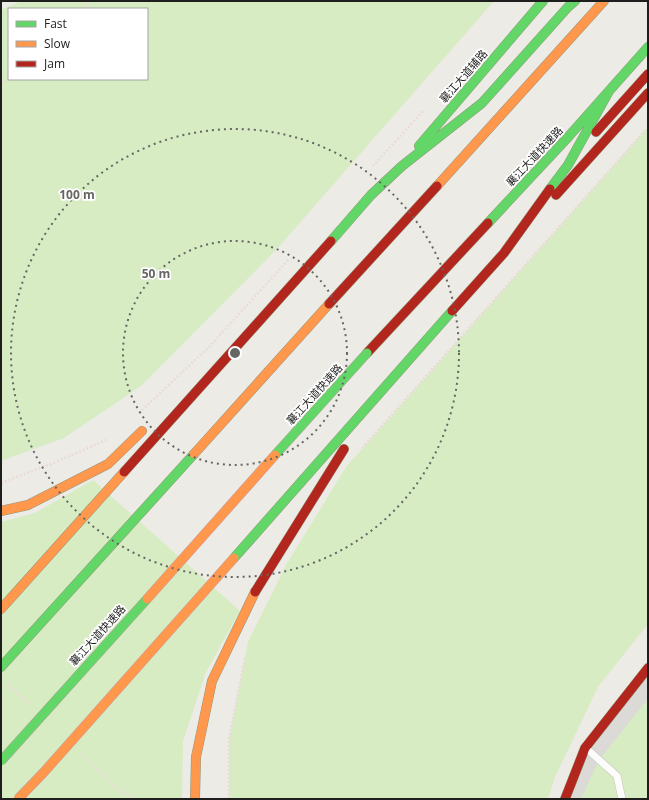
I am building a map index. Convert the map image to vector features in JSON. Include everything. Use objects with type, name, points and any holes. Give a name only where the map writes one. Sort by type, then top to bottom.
[{"type":"main road","name":"襄江大道辅路","points":[[402,166],[543,1]]},
{"type":"main road","points":[[1,667],[604,1]]},
{"type":"main road","points":[[1,609],[153,438],[288,290],[371,195],[402,166],[482,103],[572,3]]},
{"type":"main road","name":"襄江大道快速路","points":[[1,761],[367,353],[569,136],[648,47]]},
{"type":"main road","points":[[504,253],[568,165],[648,74]]},
{"type":"main road","points":[[568,165],[609,91]]},
{"type":"main road","points":[[18,799],[44,772],[234,558],[381,390],[648,93]]},
{"type":"main road","points":[[187,388],[288,290]]},
{"type":"main road","points":[[195,799],[196,757],[212,681],[256,589],[381,390]]},
{"type":"main road","points":[[1,511],[28,505],[108,464],[147,426]]},
{"type":"main road","points":[[565,799],[585,748],[648,668]]},
{"type":"lane","points":[[585,748],[617,776],[622,799]]},
{"type":"path","points":[[369,170],[428,105]]},
{"type":"path","points":[[362,449],[648,127]]},
{"type":"path","points":[[135,418],[209,346],[289,258]]},
{"type":"path","points":[[1,483],[56,462],[111,437]]},
{"type":"path","points":[[229,799],[229,739],[246,650]]},
{"type":"shaded area","points":[[648,668],[648,799],[565,799],[585,748]]},
{"type":"green space","points":[[21,1],[494,1],[276,250],[141,386],[64,438],[1,461],[1,10]]},
{"type":"green space","points":[[648,127],[648,624],[598,687],[555,777],[548,799],[229,799],[229,739],[248,642],[286,565],[346,467]]},
{"type":"green space","points":[[93,480],[240,611],[206,672],[183,741],[182,799],[1,799],[1,522],[35,513]]},
{"type":"green space","points":[[648,699],[648,799],[581,799],[599,760]]},
{"type":"traffic: fast","points":[[419,146],[543,1]]},
{"type":"traffic: fast","points":[[331,241],[371,195],[402,166],[482,103],[575,1]]},
{"type":"traffic: fast","points":[[488,223],[569,136],[648,47]]},
{"type":"traffic: fast","points":[[550,189],[568,165],[609,91]]},
{"type":"traffic: fast","points":[[234,558],[452,311]]},
{"type":"traffic: fast","points":[[275,455],[367,353]]},
{"type":"traffic: fast","points":[[1,667],[194,454]]},
{"type":"traffic: fast","points":[[1,761],[147,599]]},
{"type":"traffic: slow","points":[[437,186],[604,1]]},
{"type":"traffic: slow","points":[[194,454],[329,304]]},
{"type":"traffic: slow","points":[[1,511],[28,505],[108,464],[142,431]]},
{"type":"traffic: slow","points":[[147,599],[275,455]]},
{"type":"traffic: slow","points":[[1,609],[124,472]]},
{"type":"traffic: slow","points":[[18,799],[44,772],[234,558]]},
{"type":"traffic: slow","points":[[195,799],[196,757],[212,681],[255,592]]},
{"type":"traffic: jam","points":[[596,132],[648,74]]},
{"type":"traffic: jam","points":[[556,195],[648,93]]},
{"type":"traffic: jam","points":[[329,304],[437,186]]},
{"type":"traffic: jam","points":[[452,311],[504,253],[550,189]]},
{"type":"traffic: jam","points":[[367,353],[488,223]]},
{"type":"traffic: jam","points":[[124,472],[331,241]]},
{"type":"traffic: jam","points":[[255,592],[344,449]]},
{"type":"traffic: jam","points":[[565,799],[585,748],[648,668]]}]
